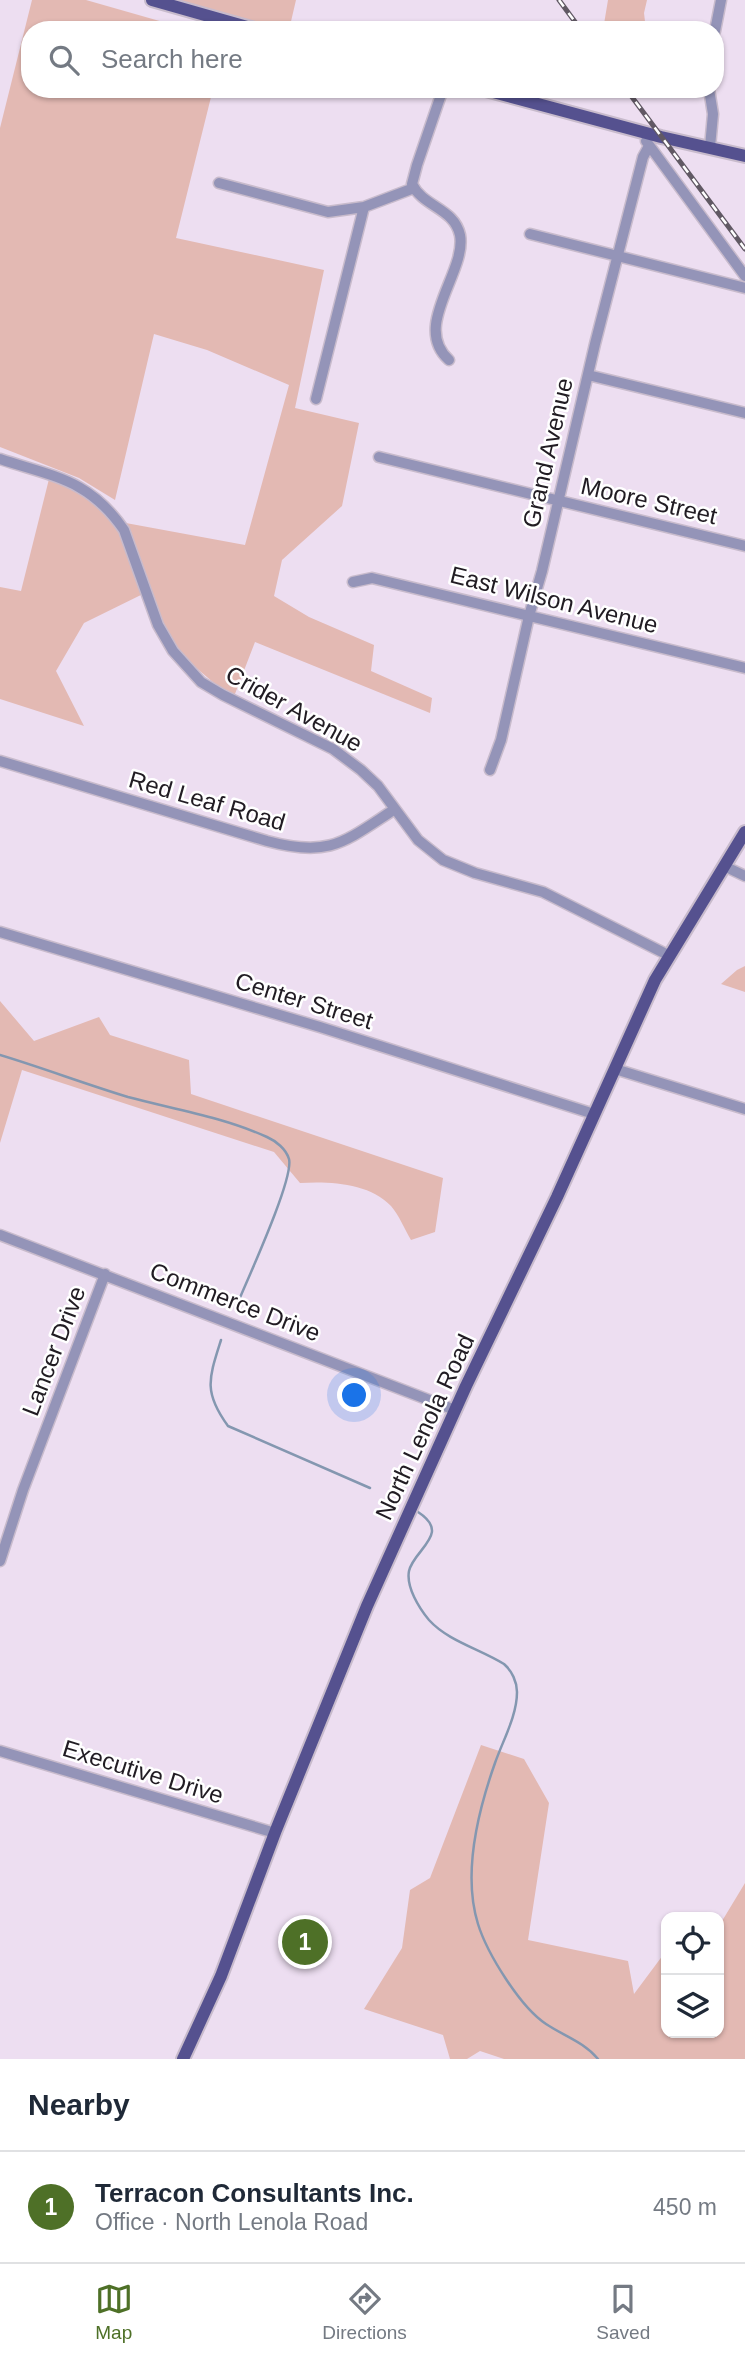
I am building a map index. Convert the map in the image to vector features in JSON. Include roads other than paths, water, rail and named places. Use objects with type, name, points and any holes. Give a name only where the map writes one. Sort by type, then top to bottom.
[{"type":"main road","points":[[152,0],[226,21]]},
{"type":"main road","points":[[516,98],[745,156]]},
{"type":"main road","name":"North Lenola Road","points":[[183,2059],[220,1978],[275,1833],[371,1596],[455,1410],[560,1189],[641,1008],[668,955],[745,832]]},
{"type":"street","points":[[717,21],[722,0]]},
{"type":"street","points":[[440,98],[412,184],[419,196],[451,217],[461,239],[454,268],[440,305],[437,327],[442,351],[449,360]]},
{"type":"street","points":[[710,98],[713,114],[710,147]]},
{"type":"street","points":[[641,131],[649,146],[745,276]]},
{"type":"street","name":"Grand Avenue","points":[[490,770],[500,740],[638,174],[649,146]]},
{"type":"street","points":[[219,183],[328,212],[364,207],[414,188]]},
{"type":"street","points":[[316,399],[364,207]]},
{"type":"street","points":[[530,234],[745,288]]},
{"type":"street","points":[[588,375],[745,413]]},
{"type":"street","name":"Moore Street","points":[[379,457],[745,546]]},
{"type":"street","name":"Crider Avenue","points":[[0,459],[68,480],[98,500],[124,530],[158,625],[173,651],[191,673],[212,689],[343,756],[370,778],[426,848],[452,866],[543,892],[668,955]]},
{"type":"street","name":"East Wilson Avenue","points":[[353,582],[372,578],[745,668]]},
{"type":"street","name":"Red Leaf Road","points":[[0,761],[267,841],[307,850],[320,849],[343,841],[395,809]]},
{"type":"street","points":[[724,866],[745,876]]},
{"type":"street","name":"Center Street","points":[[0,932],[320,1027],[594,1114]]},
{"type":"street","points":[[615,1069],[745,1109]]},
{"type":"street","name":"Commerce Drive","points":[[0,1235],[455,1410]]},
{"type":"street","name":"Lancer Drive","points":[[0,1561],[26,1482],[106,1274]]},
{"type":"street","name":"Executive Drive","points":[[0,1751],[275,1833]]},
{"type":"waterway","points":[[0,1055],[128,1097],[233,1124],[267,1137],[286,1152],[289,1170],[285,1186],[239,1300]]},
{"type":"waterway","points":[[221,1340],[211,1384],[215,1404],[228,1426],[370,1488]]},
{"type":"waterway","points":[[418,1512],[432,1527],[428,1541],[409,1571],[409,1584],[417,1603],[429,1620],[445,1634],[504,1664],[512,1673],[517,1688],[515,1710],[489,1782],[474,1842],[472,1884],[478,1924],[497,1964],[515,1993],[546,2024],[580,2044],[598,2059]]},
{"type":"railway","points":[[559,0],[574,21]]},
{"type":"railway","points":[[633,98],[745,249]]},
{"type":"place","name":"Terracon Consultants Inc.","points":[[305,1942]]}]
